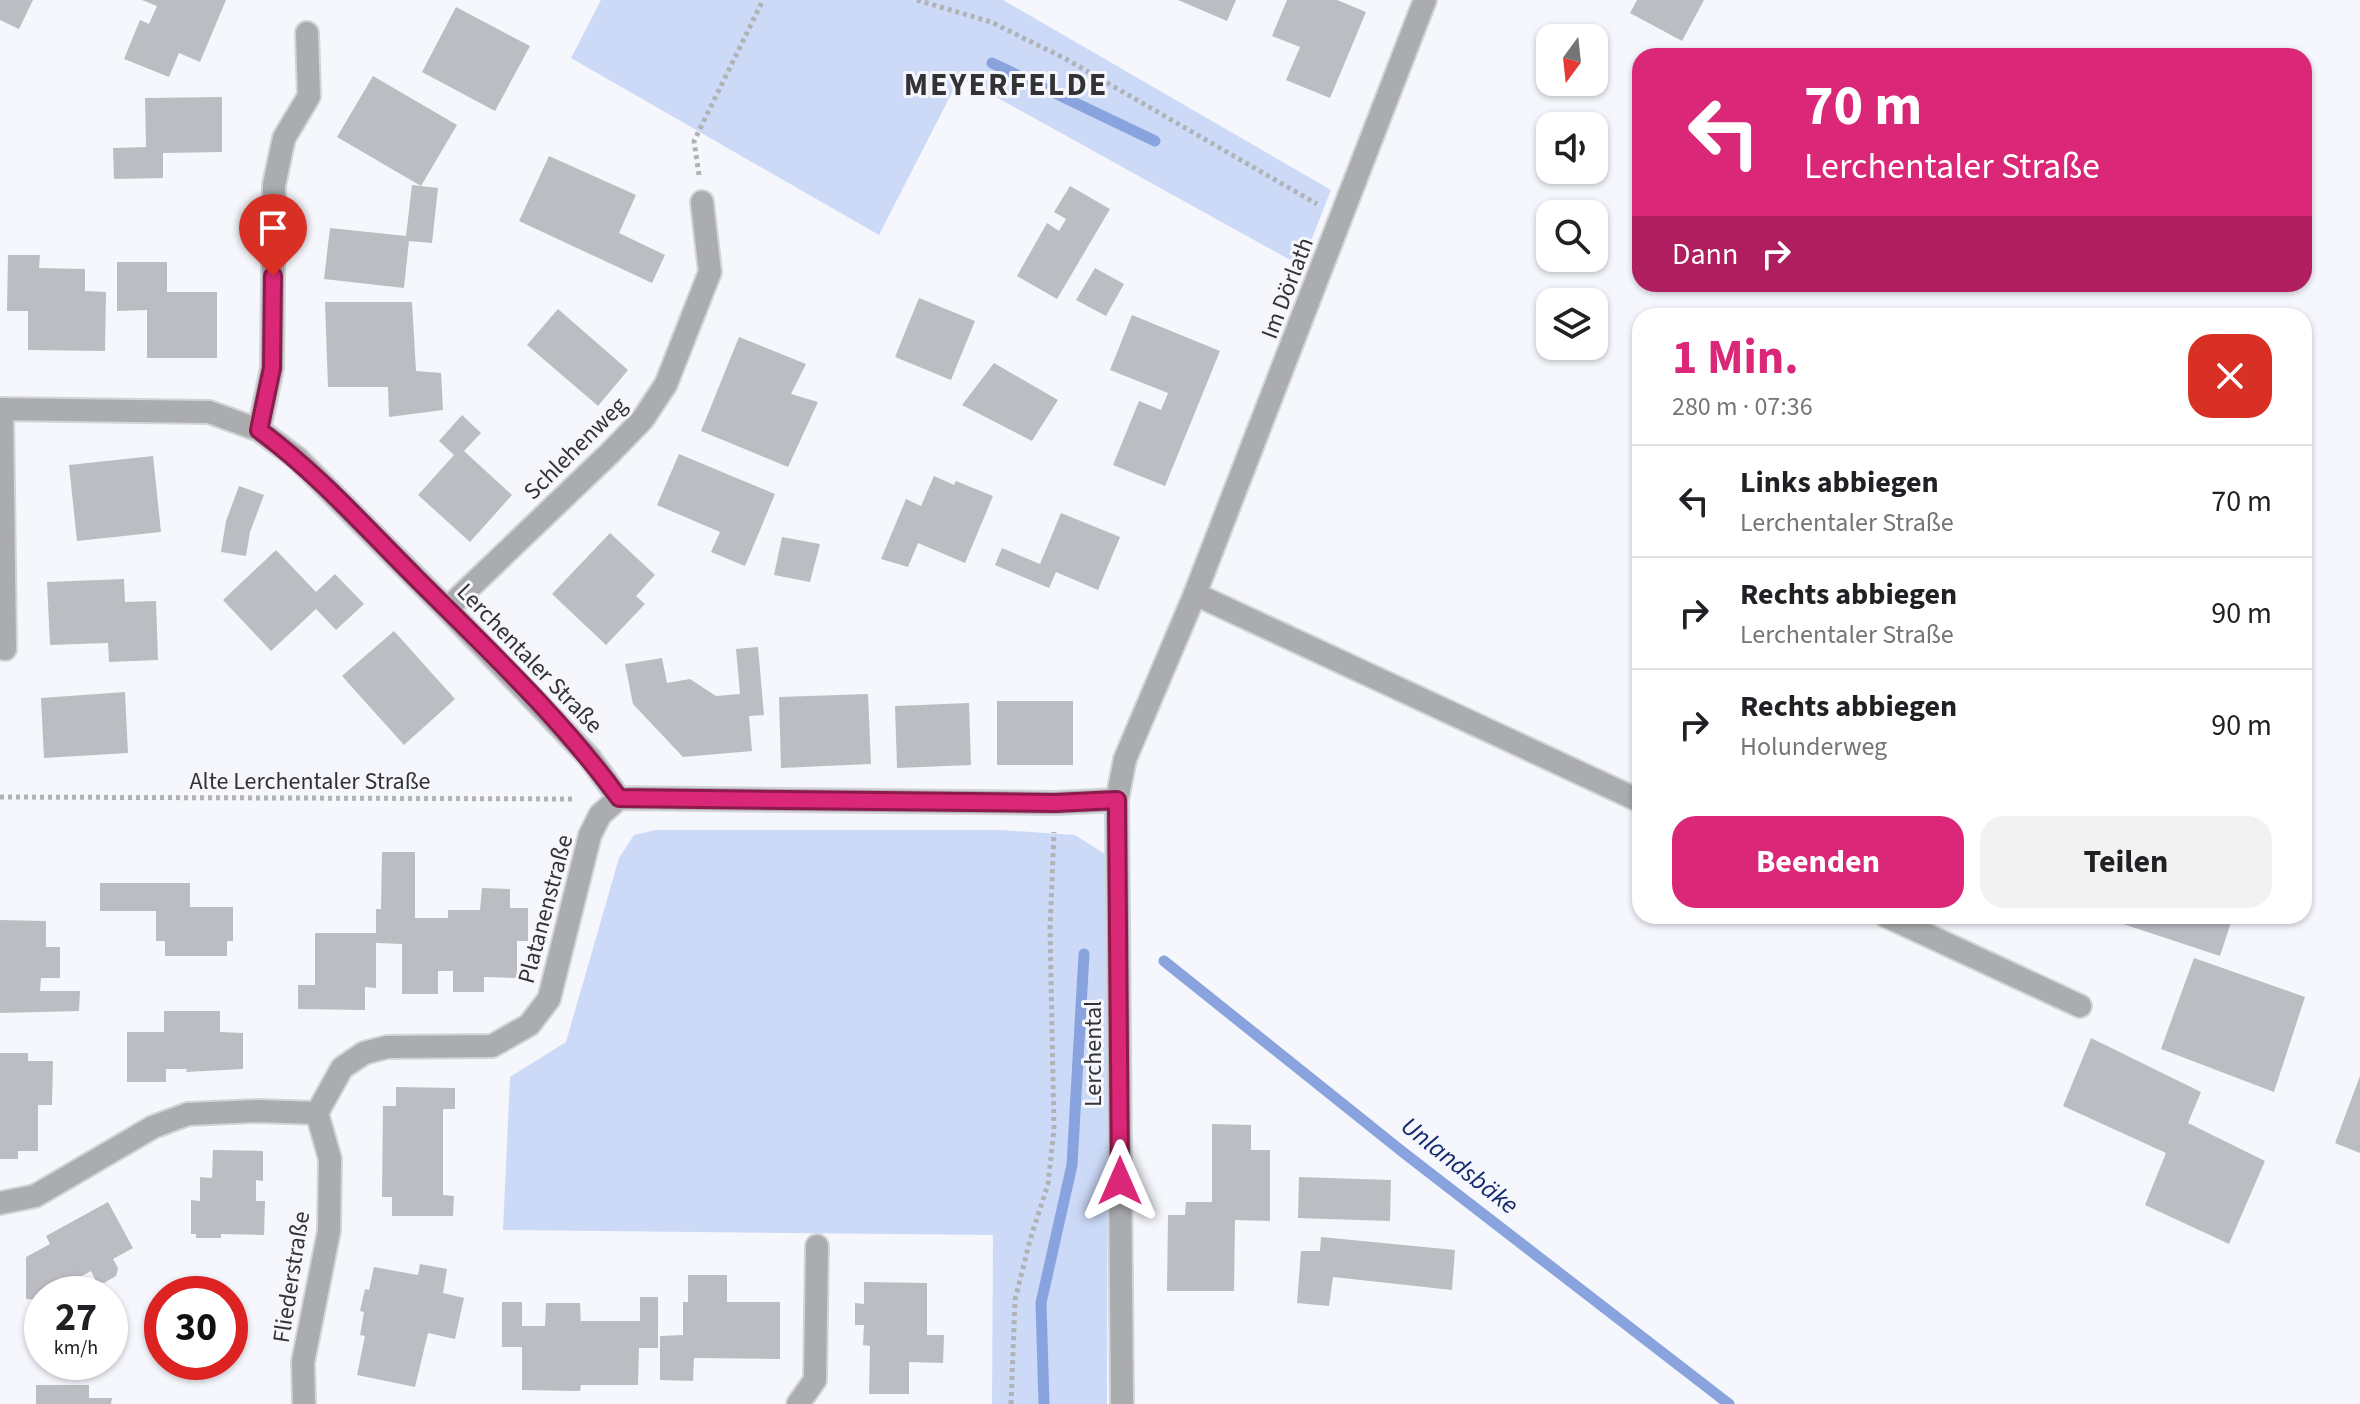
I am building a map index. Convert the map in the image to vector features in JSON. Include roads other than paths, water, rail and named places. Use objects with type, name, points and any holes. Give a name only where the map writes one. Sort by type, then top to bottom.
[{"type":"street","name":"Im Dörlath","points":[[1117,800],[1125,759],[1195,594],[1425,0]]},
{"type":"street","points":[[259,430],[272,368],[274,185],[284,138],[309,96],[307,33]]},
{"type":"street","name":"Schlehenweg","points":[[447,609],[622,441],[643,419],[666,384],[710,272],[702,202]]},
{"type":"street","name":"Lerchentaler Straße","points":[[5,649],[1,409],[209,412],[259,430],[297,458],[589,757],[619,798]]},
{"type":"street","points":[[1195,594],[1632,797]]},
{"type":"street","points":[[619,798],[1055,803],[1117,800]]},
{"type":"street","name":"Platanenstraße","points":[[317,1113],[342,1068],[364,1053],[387,1047],[492,1046],[529,1025],[549,999],[590,835],[600,815],[619,798]]},
{"type":"street","name":"Lerchental","points":[[1117,800],[1122,1404]]},
{"type":"street","points":[[1903,924],[2080,1006]]},
{"type":"street","points":[[0,1203],[35,1196],[153,1127],[188,1114],[258,1111],[317,1113]]},
{"type":"street","name":"Fliederstraße","points":[[304,1404],[303,1362],[329,1231],[330,1159],[317,1113]]},
{"type":"street","points":[[798,1404],[815,1380],[817,1246]]},
{"type":"waterway","name":"Unlandsbäke","points":[[992,63],[1155,141]]},
{"type":"waterway","points":[[1044,1404],[1041,1303],[1072,1165],[1084,954]]},
{"type":"waterway","name":"Unlandsbäke","points":[[1164,961],[1404,1153],[1729,1404]]},
{"type":"district","name":"MEYERFELDE","points":[[1006,84]]}]
